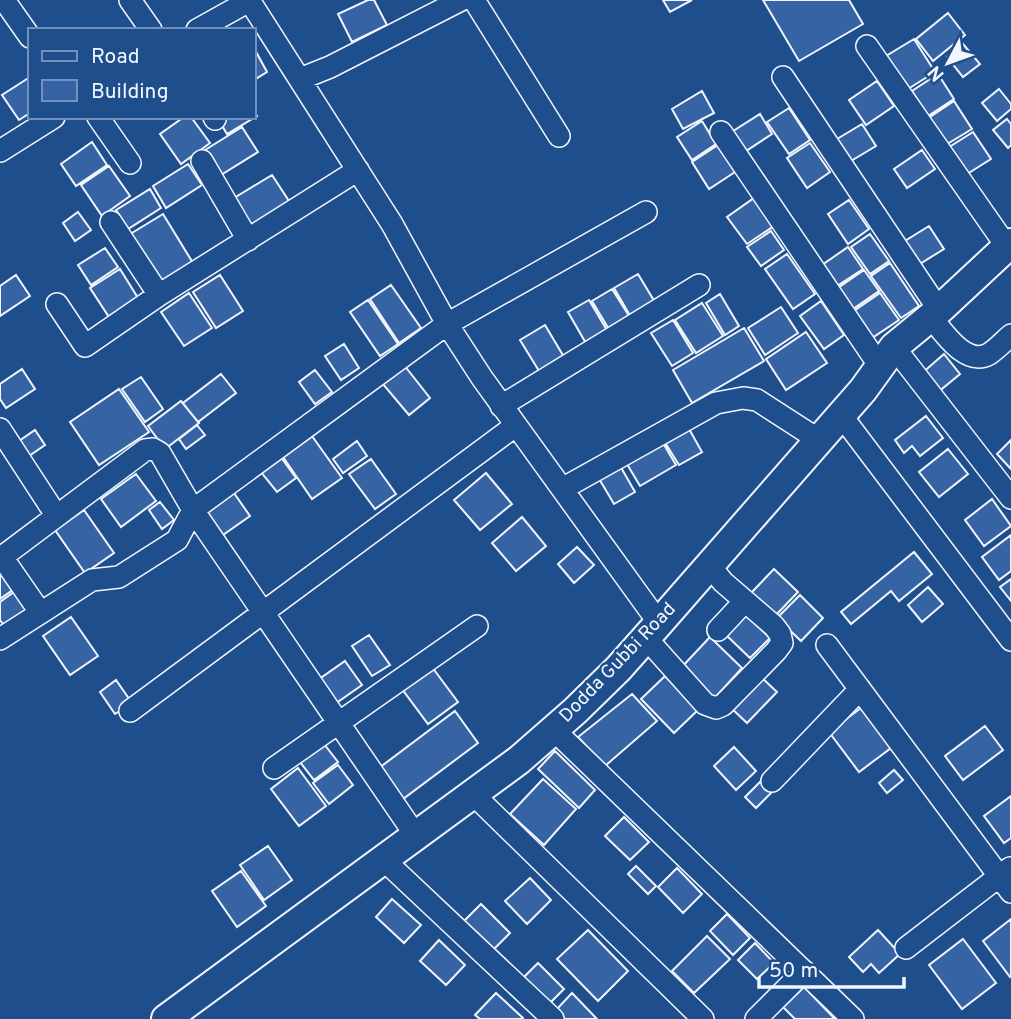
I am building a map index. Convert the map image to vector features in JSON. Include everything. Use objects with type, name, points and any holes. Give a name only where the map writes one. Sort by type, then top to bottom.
[{"type":"main road","name":"Dodda Gubbi Road","points":[[166,1019],[473,794],[554,730],[604,684],[820,440],[888,358],[1009,245]]},
{"type":"street","points":[[4,0],[28,34]]},
{"type":"street","points":[[130,0],[150,28]]},
{"type":"street","points":[[200,28],[249,0],[392,224],[447,324],[501,406],[562,489],[652,630],[705,704],[716,708],[723,705],[782,642],[774,626],[723,582],[709,565]]},
{"type":"street","points":[[300,79],[330,67],[461,0]]},
{"type":"street","points":[[474,0],[559,136]]},
{"type":"street","points":[[867,46],[1009,245]]},
{"type":"street","points":[[783,77],[935,314],[965,354],[988,355],[1011,335]]},
{"type":"street","points":[[0,151],[51,119]]},
{"type":"street","points":[[99,119],[130,163]]},
{"type":"street","points":[[721,132],[888,358],[1011,498]]},
{"type":"street","points":[[202,162],[248,240]]},
{"type":"street","points":[[57,303],[85,346],[159,295],[358,170]]},
{"type":"street","points":[[0,639],[92,580],[119,577],[177,540],[192,510],[447,324],[646,212]]},
{"type":"street","points":[[111,222],[159,295]]},
{"type":"street","points":[[501,406],[699,285]]},
{"type":"street","points":[[562,489],[716,403],[743,397],[757,400],[820,440]]},
{"type":"street","points":[[841,415],[1011,640]]},
{"type":"street","points":[[130,711],[515,426]]},
{"type":"street","points":[[0,429],[56,515]]},
{"type":"street","points":[[40,612],[1,558],[145,450],[153,449],[160,453],[192,510],[416,836]]},
{"type":"street","points":[[718,630],[745,601]]},
{"type":"street","points":[[274,768],[477,626]]},
{"type":"street","points":[[827,645],[1007,878],[906,948]]},
{"type":"street","points":[[772,780],[860,689]]},
{"type":"street","points":[[554,730],[853,1019]]},
{"type":"street","points":[[473,794],[703,1019]]},
{"type":"street","points":[[384,860],[553,1019]]},
{"type":"street","points":[[756,1019],[804,971]]},
{"type":"building","points":[[368,0],[374,0],[387,25],[352,42],[338,14]]},
{"type":"building","points":[[663,0],[692,0],[670,12]]},
{"type":"building","points":[[763,0],[849,0],[863,24],[799,61]]},
{"type":"building","points":[[948,13],[965,35],[933,61],[916,39]]},
{"type":"building","points":[[914,39],[935,72],[908,89],[886,56]]},
{"type":"building","points":[[963,44],[980,64],[963,77],[947,57]]},
{"type":"building","points":[[256,52],[267,72],[256,79]]},
{"type":"building","points":[[938,74],[954,99],[928,116],[912,91]]},
{"type":"building","points":[[28,78],[28,114],[19,120],[2,95]]},
{"type":"building","points":[[877,81],[894,106],[866,125],[849,100]]},
{"type":"building","points":[[999,89],[1011,104],[1011,109],[997,121],[982,103]]},
{"type":"building","points":[[702,91],[714,113],[683,129],[672,109]]},
{"type":"building","points":[[954,101],[972,129],[944,146],[927,119]]},
{"type":"building","points":[[789,108],[810,140],[789,154],[767,122]]},
{"type":"building","points":[[760,114],[772,134],[743,153],[730,133]]},
{"type":"building","points":[[181,119],[192,119],[210,143],[181,164],[160,134]]},
{"type":"building","points":[[218,119],[252,119],[227,134]]},
{"type":"building","points":[[1007,119],[1011,124],[1011,145],[1008,148],[993,130]]},
{"type":"building","points":[[702,121],[716,144],[692,160],[677,137]]},
{"type":"building","points":[[862,124],[876,146],[846,164],[832,142]]},
{"type":"building","points":[[242,127],[258,152],[221,175],[205,150]]},
{"type":"building","points":[[973,132],[991,159],[964,176],[946,149]]},
{"type":"building","points":[[92,142],[107,165],[76,186],[61,164]]},
{"type":"building","points":[[810,143],[830,172],[807,188],[787,158]]},
{"type":"building","points":[[718,145],[735,172],[709,189],[692,162]]},
{"type":"building","points":[[922,150],[935,169],[907,188],[894,169]]},
{"type":"building","points":[[188,164],[202,185],[166,208],[153,186]]},
{"type":"building","points":[[109,166],[130,196],[102,216],[81,185]]},
{"type":"building","points":[[272,175],[289,201],[251,225],[234,198]]},
{"type":"building","points":[[150,189],[161,208],[128,229],[116,210]]},
{"type":"building","points":[[754,198],[774,226],[747,244],[727,217]]},
{"type":"building","points":[[849,200],[869,229],[848,244],[828,214]]},
{"type":"building","points":[[78,212],[91,230],[75,241],[63,223]]},
{"type":"building","points":[[163,214],[193,263],[157,285],[127,236]]},
{"type":"building","points":[[929,226],[944,249],[915,267],[900,244]]},
{"type":"building","points":[[771,231],[784,250],[761,266],[747,247]]},
{"type":"building","points":[[870,234],[889,261],[870,274],[851,247]]},
{"type":"building","points":[[848,247],[863,269],[834,288],[819,267]]},
{"type":"building","points":[[105,248],[118,267],[91,285],[78,265]]},
{"type":"building","points":[[787,254],[815,294],[793,309],[765,269]]},
{"type":"building","points":[[890,263],[919,306],[901,318],[871,276]]},
{"type":"building","points":[[120,269],[138,298],[109,317],[90,288]]},
{"type":"building","points":[[864,270],[879,291],[850,311],[835,290]]},
{"type":"building","points":[[638,274],[656,304],[632,319],[614,288]]},
{"type":"building","points":[[16,275],[30,296],[0,316],[0,286]]},
{"type":"building","points":[[220,275],[243,311],[216,328],[193,292]]},
{"type":"building","points":[[391,285],[421,328],[399,343],[370,299]]},
{"type":"building","points":[[612,289],[631,319],[610,331],[592,301]]},
{"type":"building","points":[[189,293],[212,328],[184,346],[161,312]]},
{"type":"building","points":[[880,293],[899,320],[869,340],[851,313]]},
{"type":"building","points":[[720,294],[739,326],[725,335],[706,303]]},
{"type":"building","points":[[368,300],[398,344],[380,356],[350,312]]},
{"type":"building","points":[[589,300],[608,332],[587,345],[568,312]]},
{"type":"building","points":[[821,301],[844,335],[824,349],[800,316]]},
{"type":"building","points":[[702,303],[723,336],[696,353],[675,320]]},
{"type":"building","points":[[781,307],[798,333],[765,355],[748,328]]},
{"type":"building","points":[[673,320],[693,353],[672,366],[651,333]]},
{"type":"building","points":[[545,325],[564,357],[539,371],[520,340]]},
{"type":"building","points":[[744,328],[764,361],[692,403],[673,370]]},
{"type":"building","points":[[806,332],[827,363],[786,390],[766,359]]},
{"type":"building","points":[[344,344],[359,368],[341,380],[325,356]]},
{"type":"building","points":[[944,354],[960,374],[937,393],[921,374]]},
{"type":"building","points":[[404,365],[430,398],[409,415],[382,383]]},
{"type":"building","points":[[22,369],[35,389],[6,408],[0,399],[0,384]]},
{"type":"building","points":[[315,370],[332,392],[315,404],[299,382]]},
{"type":"building","points":[[221,374],[236,393],[198,422],[183,403]]},
{"type":"building","points":[[141,377],[163,409],[145,422],[122,389]]},
{"type":"building","points":[[119,389],[149,432],[99,465],[70,422]]},
{"type":"building","points":[[181,401],[199,423],[165,449],[148,426]]},
{"type":"building","points":[[926,416],[943,438],[920,456],[912,446],[904,453],[895,440]]},
{"type":"building","points":[[197,425],[205,435],[186,449],[179,439]]},
{"type":"building","points":[[688,427],[702,452],[679,465],[664,441]]},
{"type":"building","points":[[35,430],[45,445],[29,456],[19,441]]},
{"type":"building","points":[[312,436],[342,478],[312,499],[283,457]]},
{"type":"building","points":[[1011,440],[1011,469],[997,454]]},
{"type":"building","points":[[357,441],[367,456],[343,473],[333,459]]},
{"type":"building","points":[[663,443],[676,465],[640,486],[627,464]]},
{"type":"building","points":[[948,449],[968,474],[939,497],[919,472]]},
{"type":"building","points":[[280,456],[296,478],[277,492],[260,471]]},
{"type":"building","points":[[371,459],[396,494],[375,509],[349,474]]},
{"type":"building","points":[[619,464],[635,492],[614,504],[598,477]]},
{"type":"building","points":[[486,473],[512,504],[480,530],[454,500]]},
{"type":"building","points":[[136,474],[156,501],[121,527],[101,499]]},
{"type":"building","points":[[234,493],[250,516],[220,537],[204,513]]},
{"type":"building","points":[[992,499],[1011,526],[984,546],[965,520]]},
{"type":"building","points":[[160,502],[174,520],[162,529],[149,510]]},
{"type":"building","points":[[84,510],[114,553],[85,573],[55,530]]},
{"type":"building","points":[[522,517],[546,546],[516,571],[492,543]]},
{"type":"building","points":[[1011,535],[1011,571],[999,580],[982,557]]},
{"type":"building","points":[[577,547],[594,565],[574,583],[558,564]]},
{"type":"building","points":[[914,552],[932,574],[899,601],[891,591],[851,624],[841,612]]},
{"type":"building","points":[[0,569],[14,589],[0,599]]},
{"type":"building","points":[[774,569],[798,592],[775,616],[751,593]]},
{"type":"building","points":[[1011,579],[1011,601],[1000,587]]},
{"type":"building","points":[[928,587],[943,604],[922,622],[908,605]]},
{"type":"building","points":[[14,592],[29,613],[7,629],[0,620],[0,602]]},
{"type":"building","points":[[800,595],[823,618],[801,641],[777,618]]},
{"type":"building","points":[[745,614],[770,638],[750,658],[725,634]]},
{"type":"building","points":[[71,617],[98,656],[70,675],[43,636]]},
{"type":"building","points":[[369,635],[390,665],[372,676],[352,646]]},
{"type":"building","points":[[710,637],[742,668],[712,701],[679,670]]},
{"type":"building","points":[[345,661],[362,685],[332,706],[315,682]]},
{"type":"building","points":[[429,663],[458,702],[428,724],[399,685]]},
{"type":"building","points":[[759,675],[777,692],[747,723],[730,707]]},
{"type":"building","points":[[665,676],[698,710],[674,733],[641,699]]},
{"type":"building","points":[[116,680],[132,703],[115,714],[100,692]]},
{"type":"building","points":[[632,694],[657,721],[605,766],[578,737]]},
{"type":"building","points":[[861,708],[891,748],[859,772],[829,732]]},
{"type":"building","points":[[455,711],[478,743],[399,802],[375,771]]},
{"type":"building","points":[[985,726],[1003,750],[963,780],[945,756]]},
{"type":"building","points":[[324,744],[338,762],[314,780],[300,762]]},
{"type":"building","points":[[734,747],[756,771],[736,790],[714,766]]},
{"type":"building","points":[[555,751],[595,790],[579,808],[538,769]]},
{"type":"building","points":[[338,765],[353,785],[329,804],[313,783]]},
{"type":"building","points":[[298,768],[326,806],[299,826],[271,789]]},
{"type":"building","points":[[894,770],[903,780],[887,793],[879,783]]},
{"type":"building","points":[[543,779],[576,809],[544,845],[510,814]]},
{"type":"building","points":[[762,780],[773,791],[756,808],[745,797]]},
{"type":"building","points":[[1011,796],[1011,838],[1004,843],[984,816]]},
{"type":"building","points":[[624,817],[649,842],[630,860],[605,836]]},
{"type":"building","points":[[268,846],[292,880],[264,900],[240,865]]},
{"type":"building","points":[[636,866],[656,886],[648,894],[628,874]]},
{"type":"building","points":[[677,868],[702,894],[683,913],[658,887]]},
{"type":"building","points":[[241,871],[266,906],[237,927],[212,891]]},
{"type":"building","points":[[530,878],[551,900],[527,924],[505,901]]},
{"type":"building","points":[[392,899],[421,925],[404,943],[376,917]]},
{"type":"building","points":[[481,904],[510,933],[493,950],[464,921]]},
{"type":"building","points":[[727,914],[750,938],[733,955],[710,931]]},
{"type":"building","points":[[1011,919],[1011,976],[1010,977],[983,941]]},
{"type":"building","points":[[588,930],[628,971],[598,1001],[557,959]]},
{"type":"building","points":[[878,930],[900,954],[879,973],[871,964],[863,972],[849,957]]},
{"type":"building","points":[[707,936],[730,959],[694,993],[672,971]]},
{"type":"building","points":[[963,939],[996,983],[962,1009],[929,965]]},
{"type":"building","points":[[439,940],[465,965],[446,985],[420,961]]},
{"type":"building","points":[[755,943],[774,963],[757,979],[738,960]]},
{"type":"building","points":[[538,963],[564,989],[547,1006],[520,981]]},
{"type":"building","points":[[804,987],[835,1019],[795,1019],[783,1007]]},
{"type":"building","points":[[496,993],[523,1019],[480,1019],[475,1015]]},
{"type":"building","points":[[572,993],[597,1019],[565,1019],[556,1010]]}]
